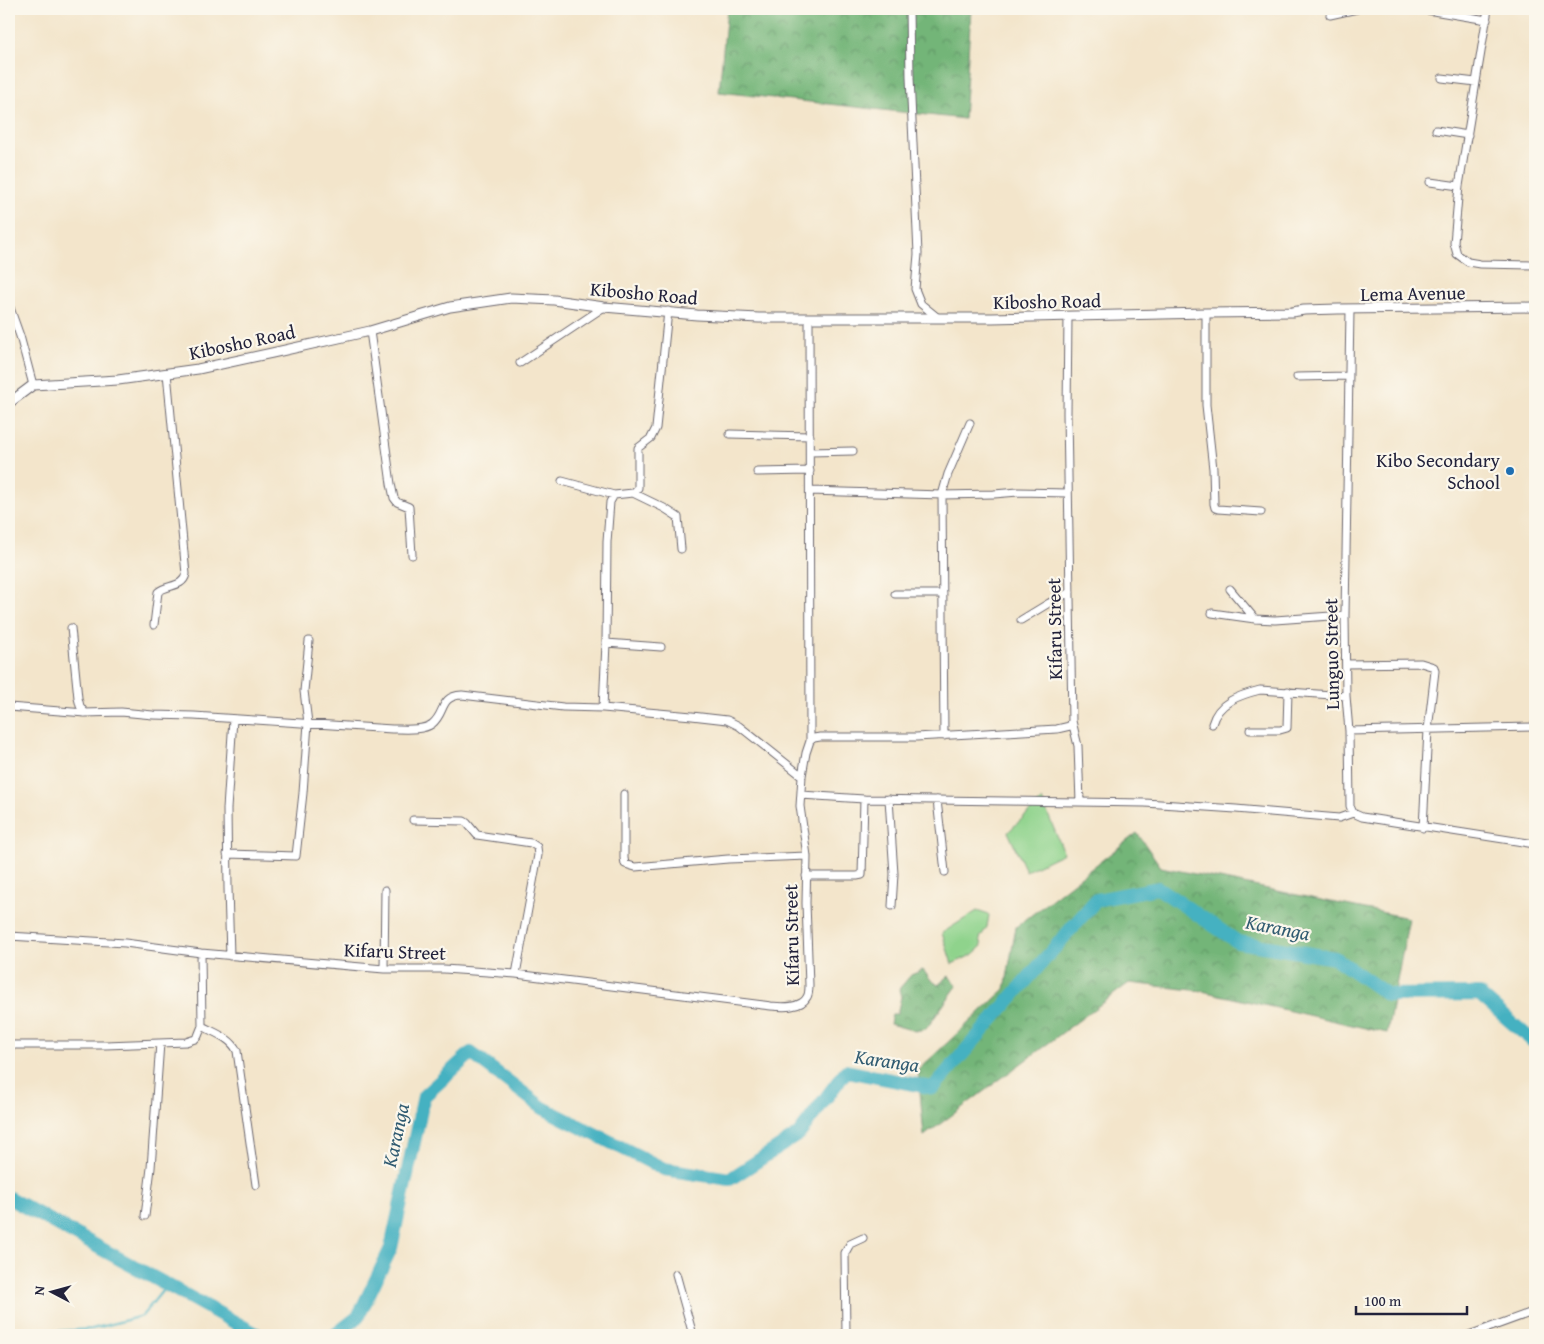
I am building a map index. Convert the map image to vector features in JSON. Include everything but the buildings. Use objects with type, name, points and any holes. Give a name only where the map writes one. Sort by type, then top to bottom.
[{"type":"main road","name":"Kibosho Road","points":[[33,385],[118,380],[198,368],[272,353],[370,330],[450,308],[491,300],[536,298],[604,307],[724,316],[809,318],[992,318],[1206,312],[1292,312]]},
{"type":"main road","name":"Lema Avenue","points":[[1292,312],[1304,310],[1535,308]]},
{"type":"main road","points":[[9,403],[33,385]]},
{"type":"street","points":[[910,9],[910,77],[918,254],[915,289],[922,304],[937,317]]},
{"type":"street","points":[[1330,15],[1357,9]]},
{"type":"street","points":[[1421,9],[1487,20]]},
{"type":"street","points":[[1488,9],[1459,186],[1455,250],[1460,257],[1468,262],[1535,265]]},
{"type":"street","points":[[1442,78],[1476,82]]},
{"type":"street","points":[[1436,130],[1468,135]]},
{"type":"street","points":[[1430,182],[1459,186]]},
{"type":"street","points":[[9,305],[20,336],[33,385]]},
{"type":"street","points":[[520,363],[604,307]]},
{"type":"street","name":"Lunguo Street","points":[[1350,310],[1345,615],[1350,797],[1353,813]]},
{"type":"street","points":[[633,493],[639,485],[638,448],[651,438],[656,428],[668,311]]},
{"type":"street","points":[[1206,312],[1206,405],[1215,508],[1261,512]]},
{"type":"street","name":"Kifaru Street","points":[[1068,316],[1067,413],[1072,721],[1078,746],[1080,802]]},
{"type":"street","name":"Kifaru Street","points":[[9,936],[124,943],[230,956],[384,969],[444,969],[516,974],[771,1006],[792,1006],[802,1003],[807,997],[809,985],[807,856],[801,816],[801,795],[802,776],[810,741],[809,318]]},
{"type":"street","points":[[370,330],[391,484],[394,498],[397,502],[410,507],[412,554]]},
{"type":"street","points":[[154,625],[158,592],[164,588],[181,583],[185,579],[186,574],[167,373]]},
{"type":"street","points":[[1297,377],[1349,376]]},
{"type":"street","points":[[944,736],[942,496],[948,474],[970,423]]},
{"type":"street","points":[[730,434],[810,436]]},
{"type":"street","points":[[810,452],[853,451]]},
{"type":"street","points":[[757,472],[810,470]]},
{"type":"street","points":[[562,481],[614,495],[633,493],[678,516],[681,549]]},
{"type":"street","points":[[810,491],[942,496],[1018,492],[1068,493]]},
{"type":"street","points":[[603,708],[608,510],[614,495]]},
{"type":"street","points":[[1230,589],[1255,619]]},
{"type":"street","points":[[1021,620],[1070,592]]},
{"type":"street","points":[[895,594],[943,594]]},
{"type":"street","points":[[1212,613],[1255,619],[1293,620],[1345,615]]},
{"type":"street","points":[[71,628],[78,698],[80,706],[85,713]]},
{"type":"street","points":[[227,854],[296,856],[308,723],[304,691],[309,641]]},
{"type":"street","points":[[606,643],[661,647]]},
{"type":"street","points":[[1346,664],[1421,662],[1434,667],[1428,730],[1424,828]]},
{"type":"street","points":[[1212,724],[1217,711],[1224,705],[1260,690],[1346,696]]},
{"type":"street","points":[[1250,730],[1280,730],[1286,728],[1288,691]]},
{"type":"street","points":[[9,707],[85,713],[121,712],[392,729],[427,727],[436,720],[441,708],[448,699],[455,695],[462,695],[563,707],[603,708],[692,716],[733,722],[802,776]]},
{"type":"street","points":[[230,956],[227,809],[233,719]]},
{"type":"street","points":[[810,741],[820,737],[944,736],[1057,729],[1070,726],[1072,721]]},
{"type":"street","points":[[1349,731],[1535,727]]},
{"type":"street","points":[[624,794],[624,862],[630,867],[728,859],[807,856]]},
{"type":"street","points":[[801,795],[889,799],[1145,803],[1236,808],[1339,818],[1353,813],[1362,817],[1424,828],[1535,844]]},
{"type":"street","points":[[806,876],[858,876],[862,874],[864,798]]},
{"type":"street","points":[[889,799],[894,874],[892,906]]},
{"type":"street","points":[[937,800],[945,872]]},
{"type":"street","points":[[413,820],[464,821],[477,835],[532,843],[537,847],[538,855],[516,974]]},
{"type":"street","points":[[384,969],[385,890]]},
{"type":"street","points":[[9,1045],[160,1044],[186,1042],[195,1039],[202,1026],[201,953]]},
{"type":"street","points":[[202,1026],[227,1039],[237,1051],[256,1185]]},
{"type":"street","points":[[145,1216],[151,1168],[160,1044]]},
{"type":"street","points":[[846,1335],[845,1253],[850,1244],[863,1238]]},
{"type":"street","points":[[676,1274],[693,1335]]},
{"type":"street","points":[[1469,1335],[1535,1311]]},
{"type":"green space","points":[[727,9],[971,9],[964,119],[719,92]]},
{"type":"green space","points":[[1042,800],[1064,853],[1026,871],[1008,832]]},
{"type":"green space","points":[[1137,833],[1161,867],[1409,918],[1387,1033],[1202,991],[1129,983],[924,1136],[918,1070],[1005,989],[1016,927]]},
{"type":"green space","points":[[977,911],[989,915],[987,927],[980,938],[982,946],[972,955],[952,964],[942,933]]},
{"type":"green space","points":[[923,970],[938,985],[949,976],[957,986],[926,1029],[915,1031],[890,1024],[892,1014],[897,1014],[901,997],[899,989],[911,975]]},
{"type":"waterway","name":"Karanga","points":[[335,1335],[358,1317],[391,1248],[424,1096],[471,1053],[543,1108],[664,1169],[730,1179],[799,1134],[846,1071],[933,1088],[1096,900],[1158,888],[1238,942],[1335,958],[1388,995],[1479,994],[1535,1043]]},
{"type":"waterway","name":"Karanga","points":[[9,1198],[258,1335]]},
{"type":"waterway","points":[[47,1335],[47,1332],[92,1329],[142,1316],[167,1285]]},
{"type":"place","name":"Kibo Secondary School","points":[[1510,471]]}]
